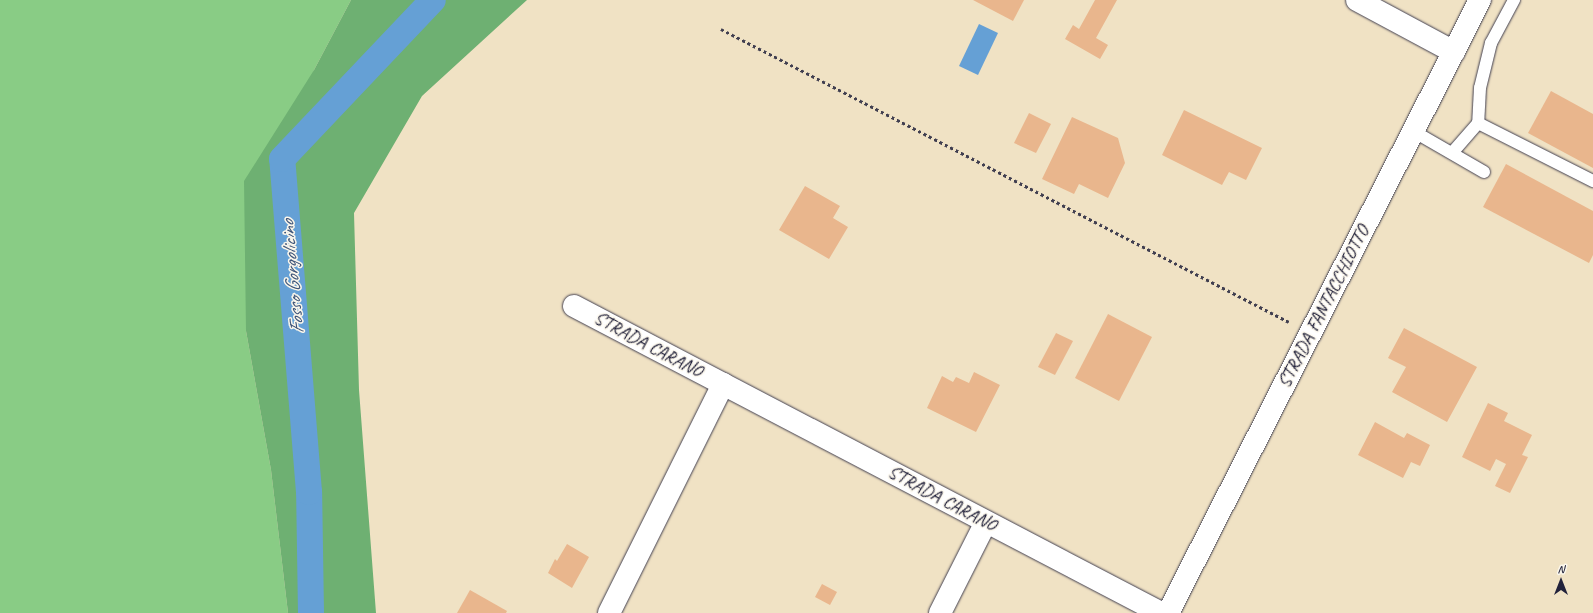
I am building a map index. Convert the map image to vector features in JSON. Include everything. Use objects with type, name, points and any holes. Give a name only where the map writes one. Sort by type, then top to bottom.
[{"type":"street","points":[[1357,0],[1454,52]]},
{"type":"street","name":"STRADA FANTACCHIOTTO","points":[[1168,613],[1480,0]]},
{"type":"street","name":"STRADA CARANO","points":[[574,306],[1161,613]]},
{"type":"street","name":"STRADA CARANO","points":[[609,613],[723,384]]},
{"type":"street","points":[[940,613],[986,522]]},
{"type":"lane","points":[[1452,153],[1478,123],[1480,88],[1492,43],[1514,0]]},
{"type":"lane","points":[[1478,123],[1593,181]]},
{"type":"lane","points":[[1413,131],[1484,172]]},
{"type":"path","points":[[721,29],[1310,334]]},
{"type":"green space","points":[[0,0],[351,0],[314,70],[246,331],[271,470],[288,613],[0,613]]},
{"type":"green space","points":[[351,0],[527,0],[422,96],[354,213],[359,390],[376,613],[288,613],[271,470],[246,331],[244,181],[314,70]]},
{"type":"water","points":[[979,24],[998,33],[978,75],[959,66]]},
{"type":"building","points":[[973,0],[1024,0],[1013,21]]},
{"type":"building","points":[[1095,0],[1117,0],[1096,38],[1108,45],[1100,59],[1065,39],[1073,25],[1079,29]]},
{"type":"building","points":[[1551,91],[1593,114],[1593,168],[1528,133]]},
{"type":"building","points":[[1184,110],[1262,148],[1246,180],[1229,172],[1222,185],[1162,155]]},
{"type":"building","points":[[1029,113],[1051,124],[1036,153],[1014,143]]},
{"type":"building","points":[[1072,117],[1118,138],[1125,163],[1108,198],[1079,184],[1074,194],[1042,179]]},
{"type":"building","points":[[1506,164],[1593,211],[1593,255],[1589,263],[1483,207]]},
{"type":"building","points":[[805,186],[840,206],[833,218],[848,227],[829,259],[779,230]]},
{"type":"building","points":[[1108,314],[1152,337],[1119,401],[1075,378]]},
{"type":"building","points":[[1404,328],[1477,367],[1447,422],[1392,392],[1406,367],[1388,358]]},
{"type":"building","points":[[1056,333],[1073,341],[1055,375],[1038,367]]},
{"type":"building","points":[[974,372],[1000,385],[976,432],[927,408],[942,376],[953,382],[956,377],[969,383]]},
{"type":"building","points":[[1488,403],[1508,413],[1504,421],[1532,435],[1522,455],[1528,457],[1510,493],[1495,486],[1506,464],[1496,459],[1490,471],[1462,457]]},
{"type":"building","points":[[1375,422],[1404,438],[1407,433],[1430,445],[1420,466],[1411,462],[1403,478],[1358,455]]},
{"type":"building","points":[[567,544],[589,557],[572,588],[548,573],[555,559],[557,561]]},
{"type":"building","points":[[822,584],[837,592],[830,605],[815,597]]},
{"type":"building","points":[[470,590],[507,611],[506,613],[457,613]]},
{"type":"waterway","name":"Fosso Gorgolicino","points":[[311,613],[309,492],[282,159],[433,0]]}]
